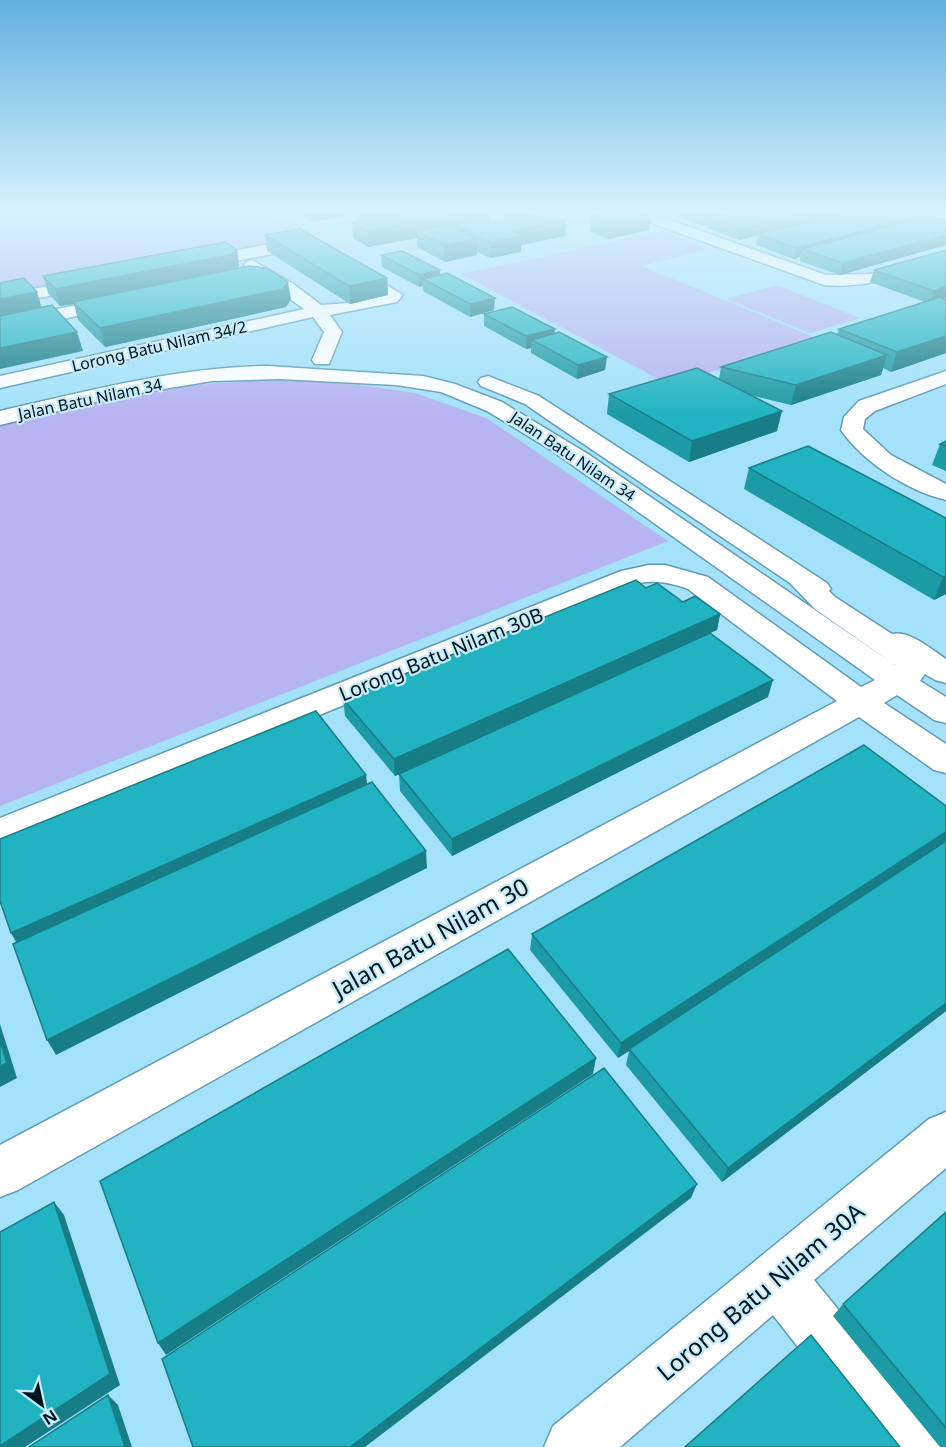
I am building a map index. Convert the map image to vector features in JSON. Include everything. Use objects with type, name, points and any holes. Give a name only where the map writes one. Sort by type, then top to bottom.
[{"type":"street","points":[[0,300],[104,281]]},
{"type":"street","points":[[274,281],[318,311],[333,332],[322,360]]},
{"type":"street","name":"Lorong Batu Nilam 34/2","points":[[0,382],[318,311],[348,308],[391,298],[394,295],[370,281]]},
{"type":"street","points":[[830,281],[847,281]]},
{"type":"street","points":[[37,293],[70,330]]},
{"type":"street","points":[[0,326],[137,298]]},
{"type":"street","points":[[84,345],[98,360]]},
{"type":"street","name":"Jalan Batu Nilam 34","points":[[0,400],[117,374],[172,365],[281,360],[322,360],[420,369],[498,385],[532,400],[946,673]]},
{"type":"street","points":[[246,372],[322,360],[367,378]]},
{"type":"street","name":"Jalan Batu Nilam 34","points":[[0,418],[153,384],[246,372],[418,382],[447,388],[501,409],[531,426],[896,681],[946,712]]},
{"type":"street","points":[[946,377],[867,406],[855,417],[852,430],[864,447],[884,463],[946,494]]},
{"type":"street","name":"Lorong Batu Nilam 30B","points":[[0,833],[631,577],[653,571],[675,574],[698,583],[860,702]]},
{"type":"street","points":[[800,578],[825,603],[903,656],[912,666],[909,675],[896,681]]},
{"type":"street","points":[[896,681],[946,693]]},
{"type":"street","name":"Jalan Batu Nilam 30","points":[[0,1172],[896,681]]},
{"type":"street","points":[[860,702],[946,761]]},
{"type":"street","name":"Lorong Batu Nilam 30A","points":[[574,1447],[946,1136]]},
{"type":"street","points":[[777,1276],[913,1447]]},
{"type":"shaded area","points":[[0,281],[88,281],[0,297]]},
{"type":"shaded area","points":[[473,281],[677,281],[818,339],[670,385]]},
{"type":"shaded area","points":[[776,285],[860,318],[810,333],[727,299]]},
{"type":"shaded area","points":[[278,378],[368,386],[415,393],[486,418],[668,541],[0,806],[0,423],[138,390]]},
{"type":"building","points":[[26,281],[37,292],[0,299],[0,283]]},
{"type":"building","points":[[47,281],[99,281],[55,289]]},
{"type":"building","points":[[178,281],[288,282],[283,289],[100,328],[73,302]]},
{"type":"building","points":[[340,281],[375,281],[349,286]]},
{"type":"building","points":[[426,281],[461,281],[495,298],[470,304]]},
{"type":"building","points":[[904,281],[946,281],[946,287],[934,291]]},
{"type":"building","points":[[940,297],[946,300],[946,336],[897,352],[839,329]]},
{"type":"building","points":[[52,305],[77,332],[0,348],[0,316]]},
{"type":"building","points":[[512,307],[555,329],[526,336],[484,314]]},
{"type":"building","points":[[559,332],[607,357],[578,365],[532,340]]},
{"type":"building","points":[[831,332],[887,355],[796,385],[721,367]]},
{"type":"building","points":[[697,368],[782,411],[692,441],[609,394]]},
{"type":"building","points":[[808,446],[946,518],[946,576],[943,577],[749,468]]},
{"type":"building","points":[[636,580],[646,588],[657,583],[683,602],[695,596],[720,614],[394,759],[343,699]]},
{"type":"building","points":[[710,633],[773,680],[452,839],[399,774]]},
{"type":"building","points":[[316,711],[366,775],[11,933],[0,901],[0,839]]},
{"type":"building","points":[[864,745],[946,806],[946,832],[621,1043],[532,934]]},
{"type":"building","points":[[372,782],[426,851],[47,1040],[13,944]]},
{"type":"building","points":[[946,841],[946,1003],[728,1168],[629,1049]]},
{"type":"building","points":[[508,949],[596,1058],[158,1343],[100,1181]]},
{"type":"building","points":[[0,1041],[7,1063],[0,1066]]},
{"type":"building","points":[[604,1068],[697,1184],[350,1447],[193,1447],[162,1359]]},
{"type":"building","points":[[54,1202],[110,1374],[0,1446],[0,1232]]},
{"type":"building","points":[[946,1212],[946,1428],[843,1304]]},
{"type":"building","points":[[811,1335],[900,1447],[685,1447]]},
{"type":"building","points":[[108,1395],[125,1447],[29,1447]]}]
